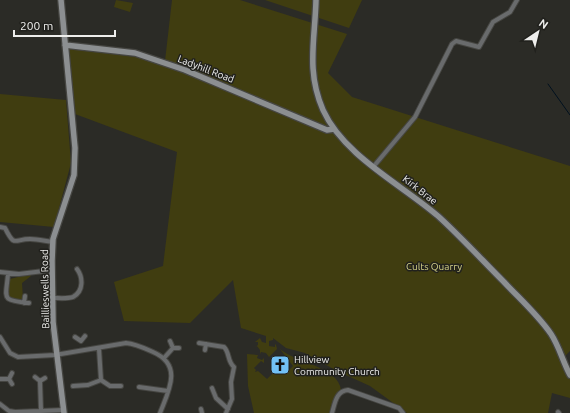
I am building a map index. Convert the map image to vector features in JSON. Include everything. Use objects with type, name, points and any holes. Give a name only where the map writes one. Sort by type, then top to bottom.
[{"type":"street","name":"Baillieswells Road","points":[[61,0],[75,148],[74,175],[53,242],[52,270],[54,324],[64,411]]},
{"type":"street","name":"Kirk Brae","points":[[316,0],[311,65],[316,89],[323,110],[334,129],[358,153],[443,221],[535,314],[552,336],[570,375]]},
{"type":"street","points":[[374,166],[415,117],[452,44],[456,41],[479,46],[493,22],[510,12],[517,0]]},
{"type":"street","name":"Ladyhill Road","points":[[65,45],[135,54],[185,70],[327,130],[334,129]]},
{"type":"street","points":[[0,227],[5,228],[9,236],[15,241],[19,242],[28,239],[53,242]]},
{"type":"street","points":[[53,298],[70,298],[75,295],[81,286],[83,274],[77,269]]},
{"type":"street","points":[[0,272],[8,274],[52,270]]},
{"type":"street","points":[[8,274],[4,292],[6,296],[13,302],[29,303]]},
{"type":"street","points":[[24,303],[25,296]]},
{"type":"street","points":[[82,350],[81,341],[85,336]]},
{"type":"street","points":[[0,337],[14,356],[58,354],[130,344],[144,348],[164,358],[171,369],[172,377],[160,412]]},
{"type":"street","points":[[75,337],[81,341]]},
{"type":"street","points":[[3,341],[8,338]]},
{"type":"street","points":[[170,341],[173,348]]},
{"type":"street","points":[[199,343],[224,347],[227,352],[228,361],[234,367],[231,382],[232,399],[227,411],[216,398],[212,388]]},
{"type":"street","points":[[205,350],[206,344]]},
{"type":"street","points":[[99,348],[101,380]]},
{"type":"street","points":[[164,358],[173,348],[179,348]]},
{"type":"street","points":[[9,379],[12,373]]},
{"type":"street","points":[[35,377],[40,381],[41,411]]},
{"type":"street","points":[[40,381],[45,378]]},
{"type":"street","points":[[0,379],[9,379]]},
{"type":"street","points":[[9,379],[12,384]]},
{"type":"street","points":[[73,386],[88,385],[101,380]]},
{"type":"street","points":[[101,380],[110,386],[121,386]]},
{"type":"street","points":[[139,388],[168,391]]},
{"type":"street","points":[[332,413],[337,396],[344,390],[348,390],[399,408],[403,413]]},
{"type":"street","points":[[0,404],[9,411],[15,412],[64,411]]},
{"type":"green space","points":[[116,0],[133,3],[130,12],[114,7]]},
{"type":"green space","name":"Cults Quarry","points":[[172,0],[240,0],[347,34],[328,73],[352,97],[570,166],[570,351],[565,356],[570,372],[570,398],[552,393],[548,413],[407,413],[370,386],[337,371],[305,353],[286,348],[273,338],[273,340],[269,341],[269,346],[275,347],[275,344],[277,349],[269,357],[266,353],[261,352],[260,354],[260,350],[257,346],[255,347],[258,345],[258,342],[255,342],[260,338],[262,342],[266,343],[266,336],[241,328],[233,280],[190,323],[124,321],[114,282],[163,266],[177,152],[75,114],[69,48],[165,61]]},
{"type":"green space","points":[[265,0],[362,0],[349,28]]},
{"type":"green space","points":[[0,94],[66,100],[71,163],[54,227],[0,222]]},
{"type":"green space","points":[[30,274],[31,276],[22,283],[23,299],[14,301],[7,296],[10,279]]},
{"type":"green space","points":[[280,349],[295,358],[325,370],[338,382],[341,390],[334,399],[331,413],[254,413],[248,386],[247,354],[258,355],[257,358],[262,360],[264,358],[264,363],[261,361],[254,368],[256,370],[255,372],[258,371],[267,379],[280,366],[287,372],[293,366]]},
{"type":"waterway","points":[[548,84],[570,115]]},
{"type":"place","name":"Hillview Community Church","points":[[280,365]]}]
